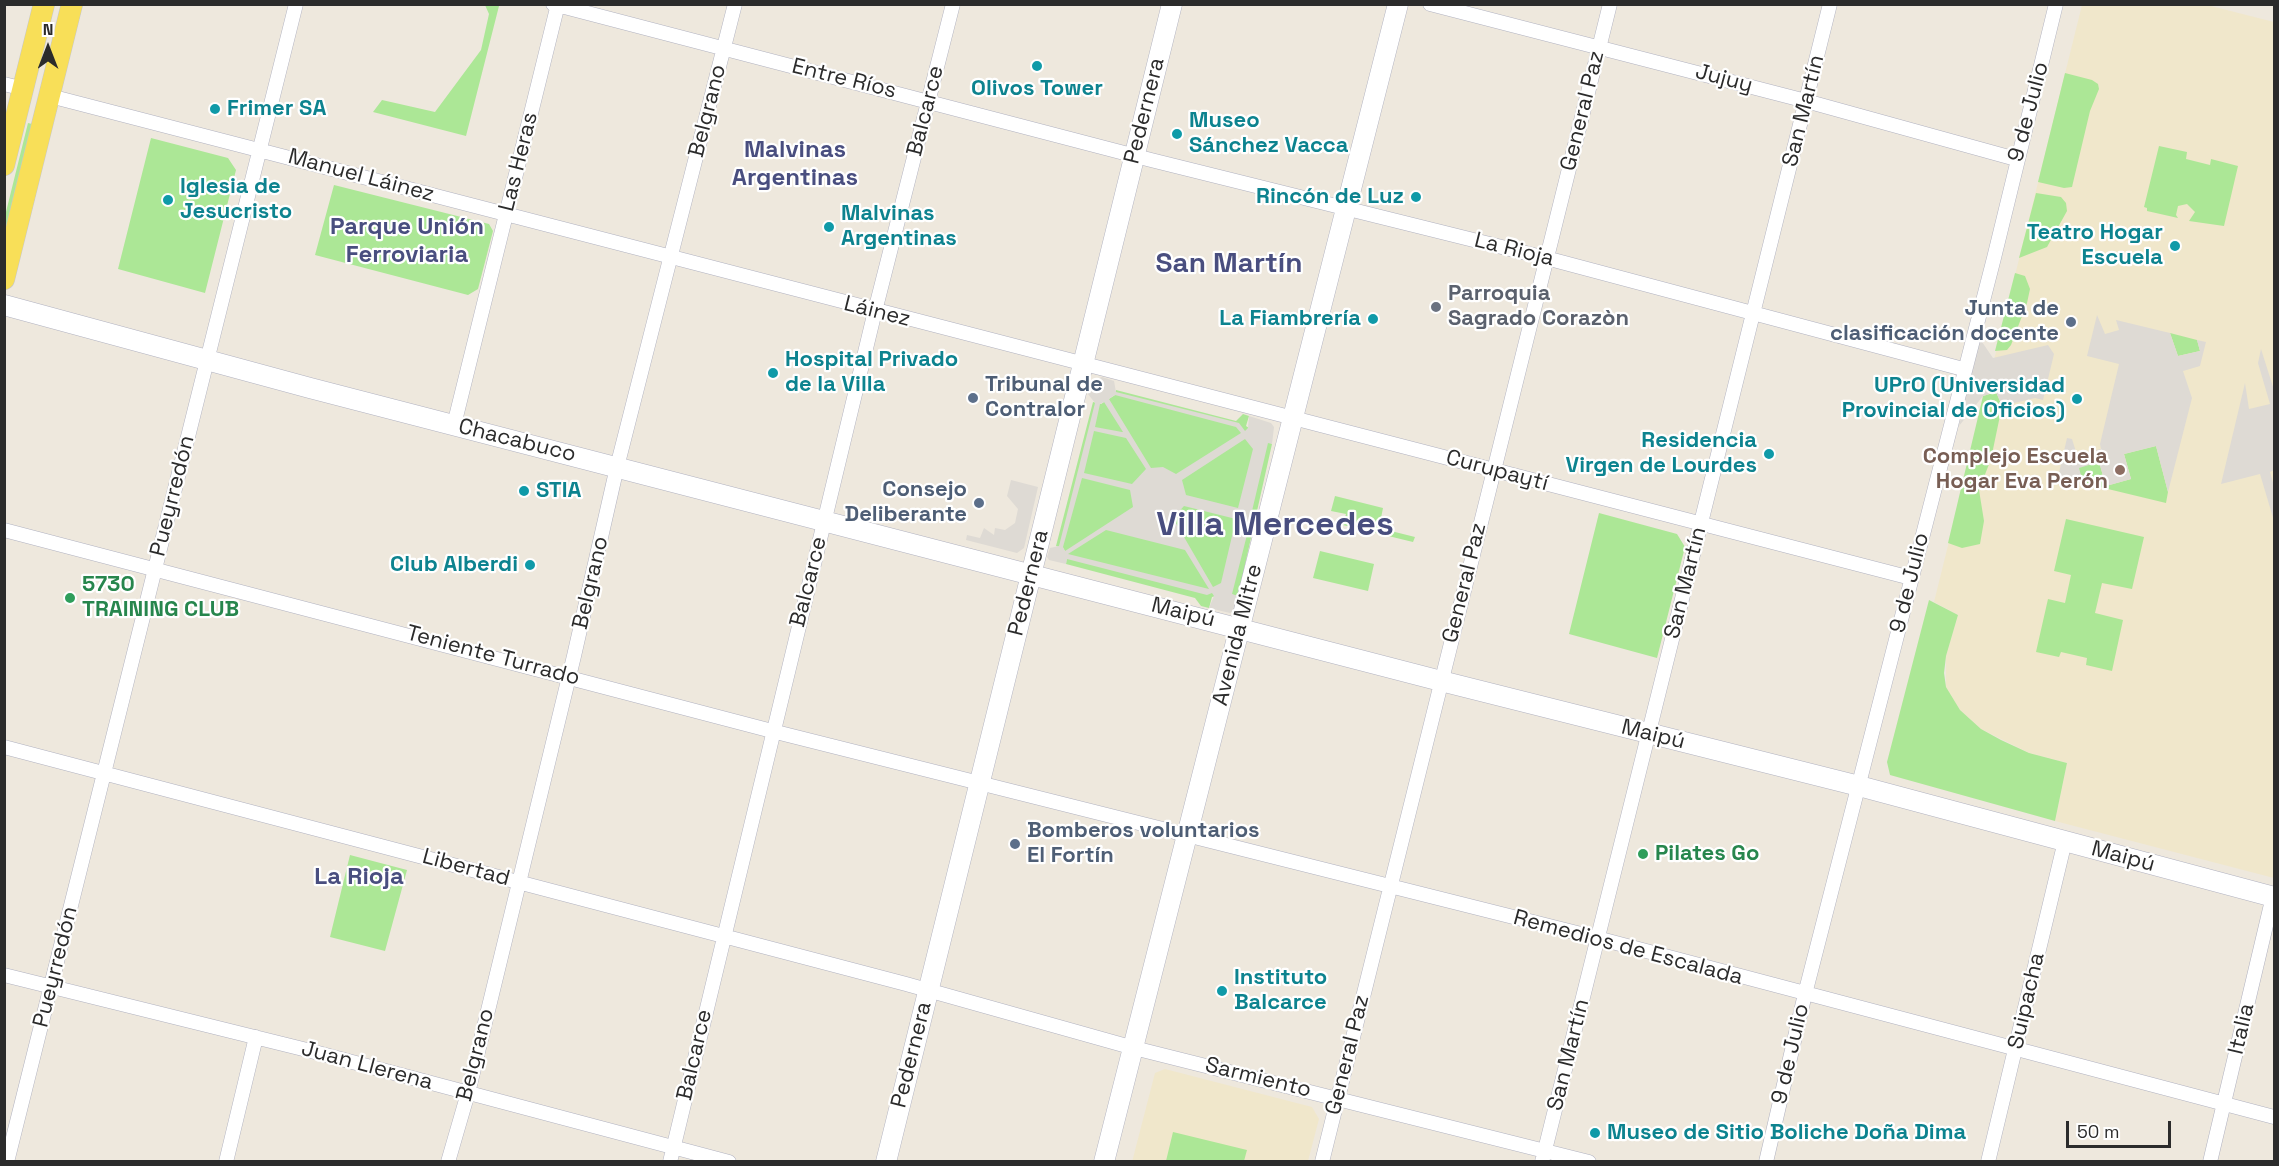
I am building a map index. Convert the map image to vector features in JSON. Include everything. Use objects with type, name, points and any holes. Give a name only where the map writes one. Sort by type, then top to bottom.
[{"type":"main road","points":[[4,165],[14,86],[44,4]]},
{"type":"main road","points":[[4,279],[72,4]]},
{"type":"street","name":"Pueyrredón","points":[[7,1161],[296,4]]},
{"type":"street","name":"Belgrano","points":[[448,1161],[468,1093],[617,467],[735,4]]},
{"type":"street","name":"Balcarce","points":[[670,1161],[772,731],[953,4]]},
{"type":"street","name":"Pedernera","points":[[886,1161],[1172,4]]},
{"type":"street","name":"Avenida Mitre","points":[[1104,1161],[1398,4]]},
{"type":"street","name":"Jujuy","points":[[1430,4],[1806,101],[2016,159]]},
{"type":"street","name":"General Paz","points":[[1322,1161],[1610,4]]},
{"type":"street","name":"San Martín","points":[[1544,1156],[1830,4]]},
{"type":"street","name":"9 de Julio","points":[[1766,1161],[1805,994],[1994,258],[2016,159],[2056,4]]},
{"type":"street","name":"Entre Ríos","points":[[556,5],[1134,155]]},
{"type":"street","name":"Las Heras","points":[[454,425],[556,5]]},
{"type":"street","points":[[14,86],[50,96]]},
{"type":"street","name":"Manuel Láinez","points":[[50,96],[672,258]]},
{"type":"street","name":"La Rioja","points":[[1134,155],[1546,258],[1964,369]]},
{"type":"street","name":"Láinez","points":[[672,258],[1083,365]]},
{"type":"street","name":"Chacabuco","points":[[4,304],[454,425],[1031,575]]},
{"type":"street","name":"Curupaytí","points":[[1083,365],[1911,578]]},
{"type":"street","name":"Teniente Turrado","points":[[4,530],[772,731],[981,782]]},
{"type":"street","name":"Maipú","points":[[1031,575],[1859,786],[2274,897]]},
{"type":"street","name":"Libertad","points":[[4,747],[928,990]]},
{"type":"street","name":"Remedios de Escalada","points":[[981,782],[1188,837],[1597,938],[2274,1118]]},
{"type":"street","name":"Suipacha","points":[[1988,1161],[2065,841]]},
{"type":"street","name":"Italia","points":[[2210,1161],[2274,897]]},
{"type":"street","name":"Juan Llerena","points":[[4,975],[256,1037],[729,1161]]},
{"type":"street","name":"Sarmiento","points":[[928,990],[1134,1048],[1338,1098],[1544,1156],[1589,1161]]},
{"type":"street","points":[[226,1161],[256,1037]]},
{"type":"shaded area","name":"Complejo Escuela Hogar Eva Perón","points":[[2082,5],[2207,5],[2274,22],[2274,878],[2055,821],[2067,763],[2029,753],[1981,729],[1960,710],[1946,687],[1946,656],[1958,615],[1934,602]]},
{"type":"shaded area","points":[[2097,315],[2105,334],[2119,330],[2116,320],[2170,333],[2178,356],[2200,351],[2197,340],[2206,342],[2200,366],[2183,371],[2192,398],[2168,492],[2156,446],[2124,454],[2131,479],[2106,486],[2099,462],[2079,468],[2083,483],[2058,477],[2067,438],[2072,439],[2077,455],[2101,449],[2100,444],[2119,364],[2087,356]]},
{"type":"shaded area","points":[[1980,339],[1993,358],[2048,345],[2054,354],[2043,400],[2035,398],[2002,406],[1996,392],[1983,396],[1959,426]]},
{"type":"shaded area","points":[[2261,349],[2274,390],[2274,470],[2270,472],[2274,486],[2274,521],[2260,474],[2221,484],[2245,383],[2249,409],[2270,404],[2258,363]]},
{"type":"shaded area","points":[[1102,377],[1114,381],[1116,392],[1239,423],[1245,431],[1248,428],[1249,416],[1271,423],[1274,427],[1272,444],[1268,443],[1252,511],[1257,513],[1255,523],[1250,523],[1232,594],[1238,596],[1234,611],[1230,613],[1209,608],[1214,596],[1212,593],[1207,595],[1067,559],[1066,564],[1049,560],[1047,557],[1050,548],[1059,546],[1095,403],[1088,394],[1093,380]],"holes":[[[1115,395],[1236,427],[1241,433],[1176,474],[1163,467],[1151,468],[1109,399]],[[1104,402],[1123,432],[1095,427],[1100,404]],[[1094,431],[1126,438],[1146,469],[1132,484],[1084,473]],[[1245,439],[1253,449],[1238,508],[1186,495],[1182,480]],[[1082,478],[1130,490],[1133,507],[1065,551],[1063,547]],[[1184,506],[1236,519],[1221,583],[1213,587],[1173,518]],[[1106,530],[1185,550],[1209,589],[1068,554]]]},
{"type":"shaded area","points":[[1011,480],[1038,487],[1024,548],[1017,553],[966,540],[967,535],[980,538],[984,528],[994,535],[995,528],[1005,530],[1015,523],[1018,509],[1007,496]]},
{"type":"shaded area","points":[[1165,1069],[1312,1107],[1319,1119],[1308,1161],[1132,1162],[1155,1073]]},
{"type":"green space","points":[[485,5],[499,6],[466,136],[373,112],[382,100],[435,112],[481,50],[489,14]]},
{"type":"green space","points":[[2065,73],[2092,80],[2098,84],[2099,89],[2090,111],[2072,187],[2064,188],[2038,182]]},
{"type":"green space","points":[[28,123],[32,124],[5,234],[5,216]]},
{"type":"green space","points":[[151,138],[228,158],[236,170],[205,293],[118,269]]},
{"type":"green space","points":[[2159,146],[2187,152],[2186,159],[2210,165],[2211,159],[2238,166],[2224,226],[2189,221],[2195,212],[2187,204],[2178,206],[2176,215],[2178,218],[2147,211],[2144,207]]},
{"type":"green space","points":[[334,185],[489,224],[493,231],[478,289],[468,295],[315,255]]},
{"type":"green space","points":[[2036,193],[2061,197],[2066,203],[2067,211],[2047,247],[2019,258]]},
{"type":"green space","points":[[2015,273],[2025,276],[2030,289],[2027,303],[2011,345],[2007,350],[1995,351]]},
{"type":"green space","points":[[2170,333],[2197,340],[2200,351],[2178,356]]},
{"type":"green space","points":[[1116,390],[1236,421],[1243,414],[1249,416],[1246,426],[1272,444],[1238,596],[1226,593],[1212,597],[1209,608],[1201,606],[1195,598],[1066,564],[1067,554],[1063,548],[1056,546],[1093,402],[1101,404],[1115,395]]},
{"type":"green space","points":[[1996,392],[2002,406],[1991,459],[1979,490],[1984,521],[1980,544],[1962,548],[1948,543],[1983,396]]},
{"type":"green space","points":[[2156,446],[2168,492],[2166,503],[2083,483],[2078,467],[2099,462],[2106,486],[2131,479],[2124,454]]},
{"type":"green space","points":[[1335,496],[1383,508],[1379,528],[1415,537],[1413,542],[1343,525],[1346,514],[1331,511]]},
{"type":"green space","points":[[1599,513],[1677,534],[1685,547],[1657,658],[1569,634]]},
{"type":"green space","points":[[2066,519],[2144,537],[2132,589],[2102,583],[2095,613],[2123,620],[2112,671],[2086,665],[2087,658],[2061,652],[2059,657],[2036,652],[2048,599],[2065,603],[2071,575],[2054,571]]},
{"type":"green space","points":[[1320,551],[1374,564],[1368,591],[1313,578]]},
{"type":"green space","points":[[1929,600],[1958,615],[1946,656],[1944,673],[1946,687],[1960,710],[1981,729],[2001,740],[2029,753],[2067,763],[2055,821],[1890,775],[1887,762]]},
{"type":"green space","points":[[350,855],[407,870],[385,951],[330,937]]},
{"type":"green space","points":[[1173,1132],[1247,1150],[1244,1161],[1166,1161]]},
{"type":"place","name":"Olivos Tower","points":[[1037,66]]},
{"type":"place","name":"Frimer SA","points":[[215,109]]},
{"type":"place","name":"Museo Sánchez Vacca","points":[[1177,134]]},
{"type":"place","name":"Rincón de Luz","points":[[1416,197]]},
{"type":"place","name":"Iglesia de Jesucristo","points":[[168,200]]},
{"type":"place","name":"Malvinas Argentinas","points":[[829,227]]},
{"type":"place","name":"Teatro Hogar Escuela","points":[[2175,246]]},
{"type":"place","name":"Parroquia Sagrado Corazòn","points":[[1436,307]]},
{"type":"place","name":"La Fiambrería","points":[[1373,319]]},
{"type":"place","name":"Junta de clasificación docente","points":[[2071,322]]},
{"type":"place","name":"Hospital Privado de la Villa","points":[[773,373]]},
{"type":"place","name":"Tribunal de Contralor","points":[[973,398]]},
{"type":"place","name":"UPrO (Universidad Provincial de Oficios)","points":[[2077,399]]},
{"type":"place","name":"Residencia Virgen de Lourdes","points":[[1769,454]]},
{"type":"place","name":"Complejo Escuela Hogar Eva Perón","points":[[2120,470]]},
{"type":"place","name":"STIA","points":[[524,491]]},
{"type":"place","name":"Consejo Deliberante","points":[[979,503]]},
{"type":"place","name":"Club Alberdi","points":[[530,565]]},
{"type":"place","name":"5730 TRAINING CLUB","points":[[70,598]]},
{"type":"place","name":"Bomberos voluntarios El Fortín","points":[[1015,844]]},
{"type":"place","name":"Pilates Go","points":[[1643,854]]},
{"type":"place","name":"Instituto Balcarce","points":[[1222,991]]},
{"type":"place","name":"Museo de Sitio Boliche Doña Dima","points":[[1595,1133]]},
{"type":"district","name":"Malvinas Argentinas","points":[[795,164]]},
{"type":"district","name":"Parque Unión Ferroviaria","points":[[407,241]]},
{"type":"district","name":"San Martín","points":[[1229,264]]},
{"type":"district","name":"Villa Mercedes","points":[[1275,526]]},
{"type":"district","name":"La Rioja","points":[[359,877]]}]
